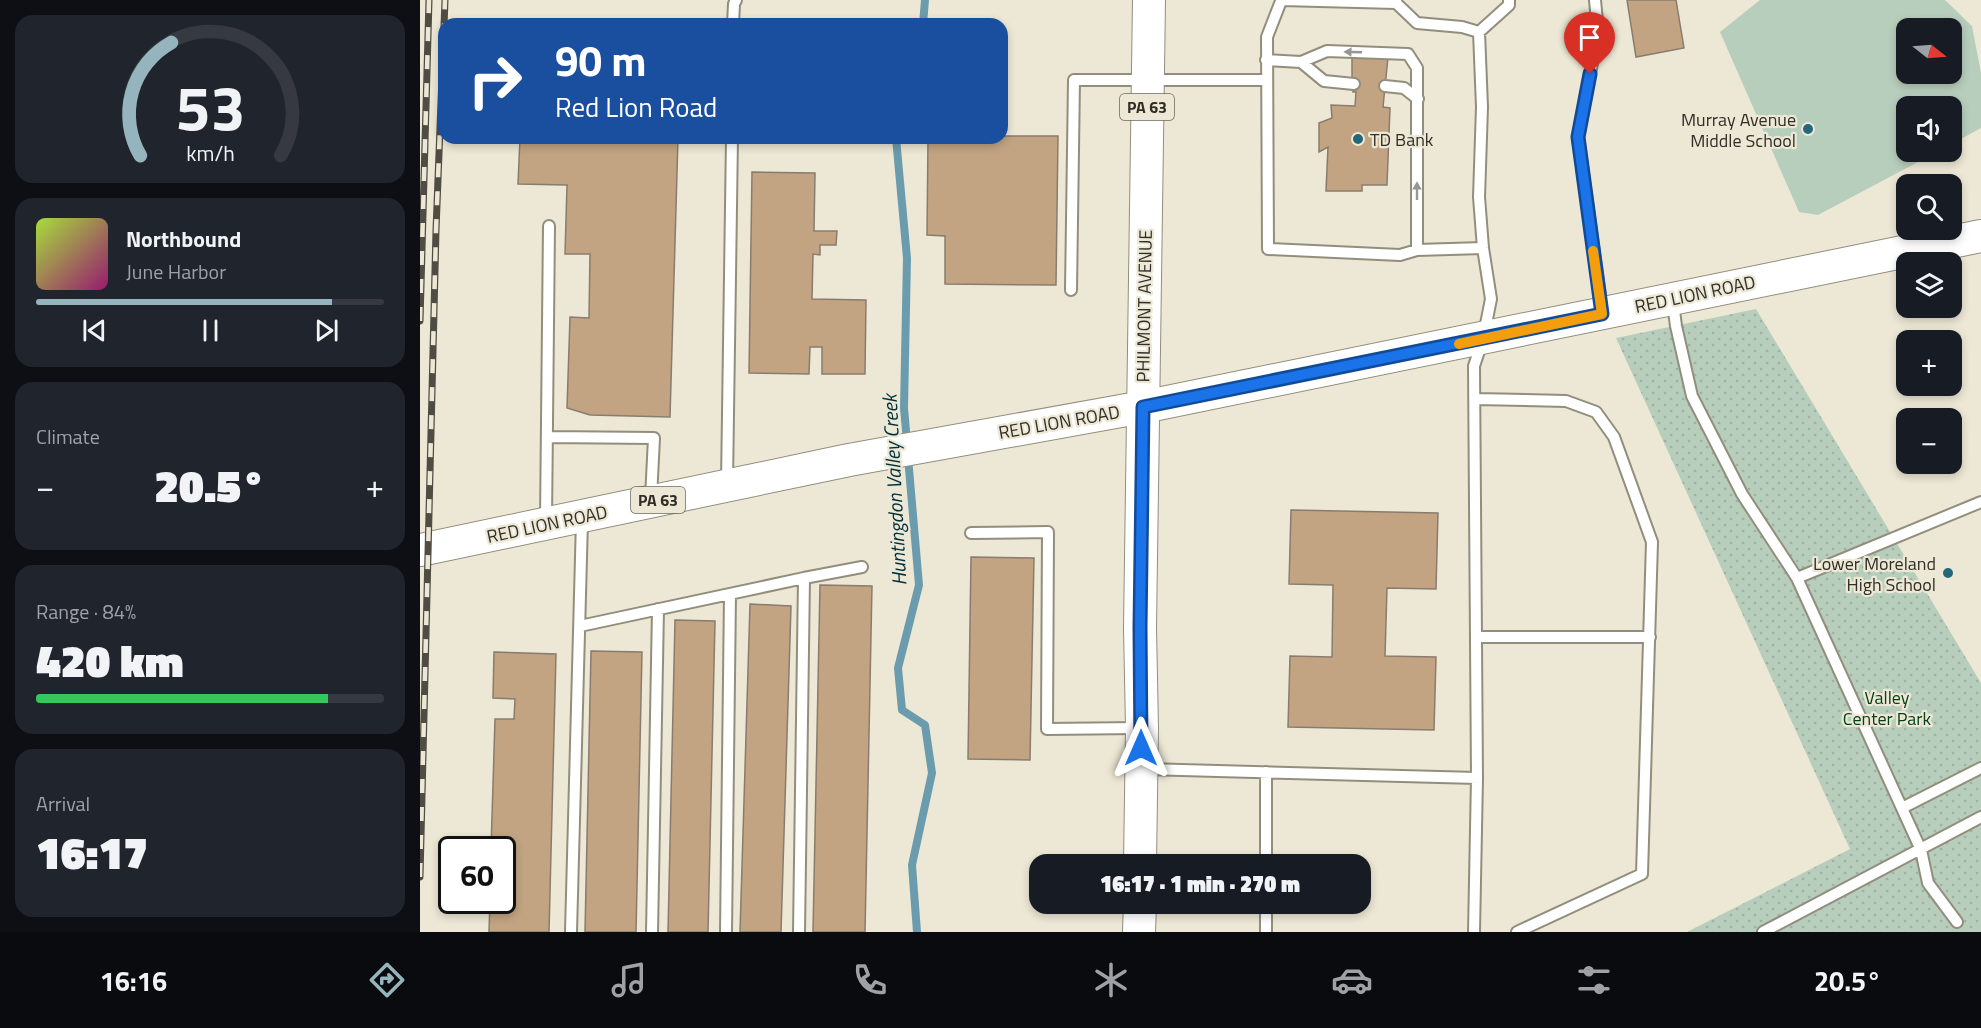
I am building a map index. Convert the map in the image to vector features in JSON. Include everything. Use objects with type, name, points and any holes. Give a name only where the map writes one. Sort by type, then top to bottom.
[{"type":"main road","name":"PHILMONT AVENUE","points":[[1140,854],[1142,728],[1140,628],[1149,0]]},
{"type":"main road","name":"RED LION ROAD","points":[[420,550],[897,451],[1143,407],[1981,236]]},
{"type":"main road","points":[[1139,932],[1140,914]]},
{"type":"lane","points":[[733,18],[736,0]]},
{"type":"lane","points":[[1479,32],[1462,27],[1417,23],[1396,1],[1281,0],[1267,37],[1268,249],[1400,255],[1417,250],[1483,248]]},
{"type":"lane","points":[[1479,32],[1509,5],[1509,0]]},
{"type":"lane","points":[[1595,0],[1598,32],[1578,137],[1602,314]]},
{"type":"lane","points":[[1474,932],[1477,778],[1474,366],[1483,339],[1491,299],[1483,248],[1479,197],[1482,107],[1479,32]]},
{"type":"lane","points":[[1266,60],[1301,62],[1328,51],[1408,54],[1418,68],[1417,250]]},
{"type":"lane","points":[[1301,62],[1324,81],[1354,84]]},
{"type":"lane","points":[[1071,290],[1074,80],[1266,80]]},
{"type":"lane","points":[[1385,86],[1404,88],[1418,99]]},
{"type":"lane","points":[[727,486],[732,144]]},
{"type":"lane","points":[[546,524],[549,226]]},
{"type":"lane","points":[[1673,299],[1676,326],[1692,396],[1742,495],[1797,578],[1921,850],[1928,883],[1957,922]]},
{"type":"lane","points":[[1474,399],[1566,401],[1596,412],[1614,437],[1652,542],[1642,874],[1517,932]]},
{"type":"lane","points":[[547,437],[654,438],[651,502]]},
{"type":"lane","points":[[1797,578],[1981,502]]},
{"type":"lane","points":[[572,932],[582,516]]},
{"type":"lane","points":[[971,532],[1048,532],[1047,729],[1142,728]]},
{"type":"lane","points":[[580,626],[862,567]]},
{"type":"lane","points":[[799,932],[804,578]]},
{"type":"lane","points":[[726,932],[730,594]]},
{"type":"lane","points":[[651,932],[658,609]]},
{"type":"lane","points":[[1476,637],[1650,637]]},
{"type":"lane","points":[[1902,808],[1981,768]]},
{"type":"lane","points":[[1141,769],[1477,778]]},
{"type":"lane","points":[[1266,772],[1266,854]]},
{"type":"lane","points":[[1763,932],[1981,817]]},
{"type":"lane","points":[[1266,914],[1266,932]]},
{"type":"green space","points":[[1760,0],[1945,0],[1972,26],[1981,73],[1981,128],[1962,138],[1962,96],[1896,96],[1896,162],[1918,162],[1818,215],[1799,212],[1720,32]]},
{"type":"green space","name":"Valley Center Park","points":[[1756,309],[1981,683],[1981,932],[1687,932],[1850,849],[1616,338]]},
{"type":"building","points":[[1627,0],[1676,0],[1684,48],[1636,57]]},
{"type":"building","points":[[1352,56],[1388,57],[1383,107],[1390,108],[1387,185],[1362,185],[1362,191],[1326,191],[1328,147],[1319,152],[1319,123],[1332,118],[1331,105],[1355,106],[1356,92],[1353,92]]},
{"type":"building","points":[[1008,136],[1058,136],[1056,285],[945,284],[945,236],[927,235],[928,144],[1008,144]]},
{"type":"building","points":[[520,144],[678,144],[670,417],[590,415],[567,408],[570,317],[589,318],[590,254],[565,254],[567,185],[518,184]]},
{"type":"building","points":[[752,172],[815,173],[814,231],[837,231],[836,245],[820,245],[820,255],[813,254],[812,299],[866,300],[865,374],[822,374],[822,347],[810,347],[809,374],[749,373]]},
{"type":"building","points":[[1291,510],[1438,513],[1436,589],[1387,588],[1385,656],[1436,657],[1434,730],[1288,727],[1290,656],[1332,657],[1333,585],[1289,584]]},
{"type":"building","points":[[971,557],[1034,558],[1030,760],[968,759]]},
{"type":"building","points":[[820,585],[872,586],[865,932],[813,932]]},
{"type":"building","points":[[750,604],[791,606],[781,932],[740,932]]},
{"type":"building","points":[[675,620],[715,621],[708,932],[668,932]]},
{"type":"building","points":[[591,651],[642,652],[636,932],[585,932]]},
{"type":"building","points":[[494,652],[556,654],[549,932],[489,932],[490,914],[516,914],[516,836],[491,836],[495,719],[514,719],[515,699],[493,698]]},
{"type":"waterway","name":"Huntingdon Valley Creek","points":[[924,18],[925,0]]},
{"type":"waterway","name":"Huntingdon Valley Creek","points":[[897,144],[907,258],[904,408],[907,442]]},
{"type":"waterway","name":"Huntingdon Valley Creek","points":[[908,457],[919,585],[898,668],[902,710],[925,725],[932,773],[912,865],[917,932]]},
{"type":"railway","points":[[420,321],[429,0]]},
{"type":"railway","points":[[444,18],[445,0]]},
{"type":"railway","points":[[420,877],[439,144]]},
{"type":"slow traffic","points":[[1459,344],[1602,314],[1593,251]]},
{"type":"place","name":"Murray Avenue Middle School","points":[[1808,129]]},
{"type":"place","name":"TD Bank","points":[[1358,139]]},
{"type":"place","name":"Lower Moreland High School","points":[[1948,573]]},
{"type":"route","points":[[1141,748],[1143,407],[1602,314],[1578,137],[1590,74]]}]
